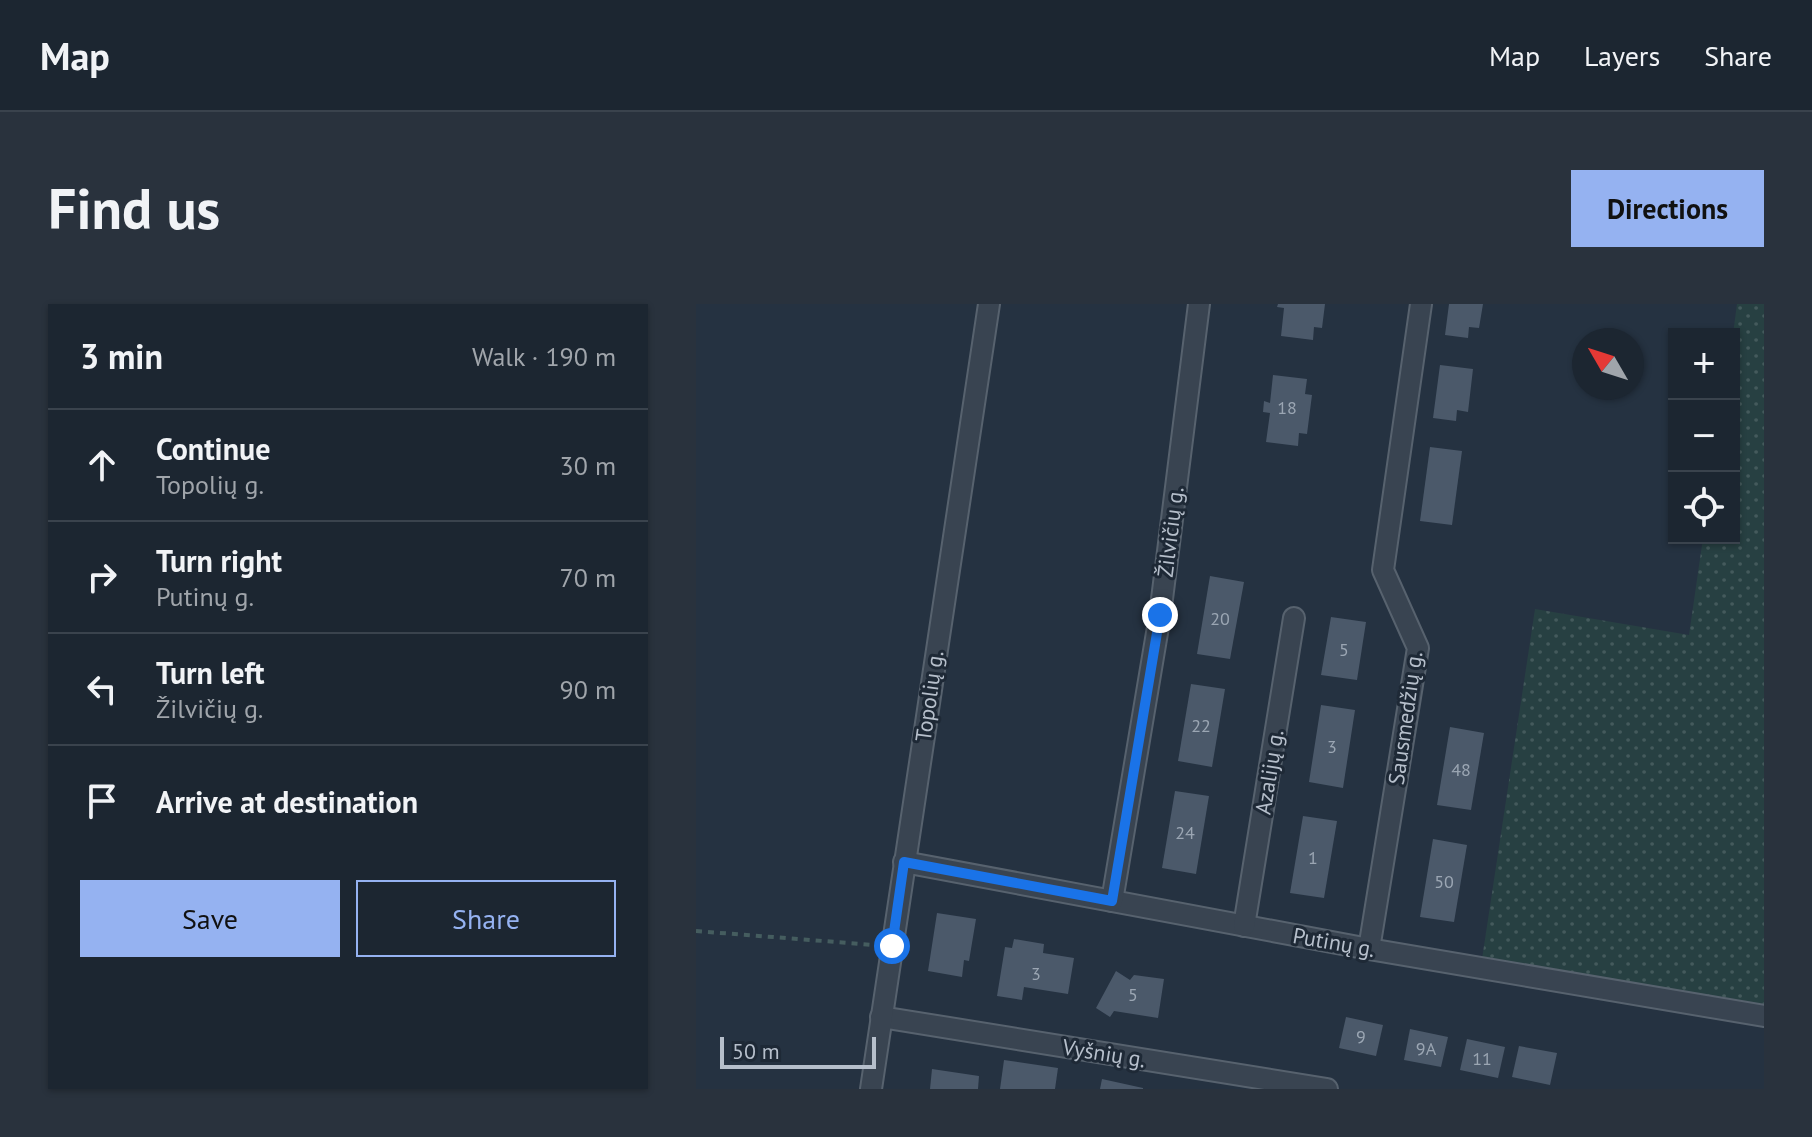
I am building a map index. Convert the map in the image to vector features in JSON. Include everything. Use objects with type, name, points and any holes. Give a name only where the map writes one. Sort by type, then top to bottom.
[{"type":"street","name":"Topolių g.","points":[[871,1089],[989,304]]},
{"type":"street","name":"Žilvičių g.","points":[[1112,901],[1160,615],[1199,304]]},
{"type":"street","name":"Sausmedžių g.","points":[[1369,949],[1418,648],[1383,570],[1421,304]]},
{"type":"street","name":"Azalijų g.","points":[[1244,926],[1294,618]]},
{"type":"street","name":"Putinų g.","points":[[904,862],[1369,949],[1764,1016]]},
{"type":"street","name":"Vyšnių g.","points":[[881,1017],[1327,1089]]},
{"type":"path","points":[[696,931],[892,946]]},
{"type":"green space","points":[[1737,304],[1764,304],[1764,1004],[1482,959],[1535,609],[1689,635],[1702,544],[1740,544],[1740,328],[1734,328]]},
{"type":"building","points":[[1278,304],[1325,304],[1322,328],[1314,327],[1313,340],[1281,336],[1284,308],[1277,307]]},
{"type":"building","points":[[1449,304],[1483,304],[1479,328],[1469,327],[1468,338],[1445,335]]},
{"type":"building","points":[[1440,365],[1473,369],[1468,412],[1457,410],[1456,421],[1433,418]]},
{"type":"building","points":[[1273,375],[1307,379],[1305,394],[1312,395],[1307,434],[1299,433],[1298,446],[1266,442],[1270,413],[1263,412],[1264,401],[1270,403]]},
{"type":"building","points":[[1430,447],[1462,451],[1452,525],[1420,521]]},
{"type":"building","points":[[1210,576],[1244,582],[1230,659],[1197,654]]},
{"type":"building","points":[[1331,617],[1366,622],[1357,680],[1321,675]]},
{"type":"building","points":[[1191,684],[1225,689],[1212,767],[1178,761]]},
{"type":"building","points":[[1321,705],[1355,710],[1343,788],[1309,782]]},
{"type":"building","points":[[1450,727],[1484,733],[1471,810],[1437,805]]},
{"type":"building","points":[[1175,791],[1209,796],[1196,874],[1162,868]]},
{"type":"building","points":[[1303,816],[1337,821],[1324,898],[1290,893]]},
{"type":"building","points":[[1433,839],[1467,845],[1454,922],[1420,917]]},
{"type":"building","points":[[937,913],[976,919],[969,961],[964,960],[962,977],[928,971]]},
{"type":"building","points":[[1014,939],[1044,944],[1043,953],[1074,958],[1068,994],[1024,987],[1022,1000],[997,996],[1005,947],[1012,948]]},
{"type":"building","points":[[1116,971],[1130,980],[1134,975],[1164,979],[1158,1018],[1114,1011],[1110,1017],[1096,1008]]},
{"type":"building","points":[[1346,1017],[1383,1025],[1376,1056],[1339,1048]]},
{"type":"building","points":[[1410,1029],[1448,1037],[1441,1067],[1404,1060]]},
{"type":"building","points":[[1467,1039],[1505,1047],[1498,1078],[1460,1070]]},
{"type":"building","points":[[1519,1046],[1557,1053],[1550,1085],[1512,1077]]},
{"type":"building","points":[[1004,1060],[1058,1068],[1055,1089],[1000,1089]]},
{"type":"building","points":[[932,1069],[979,1076],[978,1089],[930,1089]]},
{"type":"building","points":[[1102,1079],[1143,1088],[1143,1089],[1100,1089]]},
{"type":"route","points":[[892,946],[904,862],[1112,901],[1160,615]]}]
